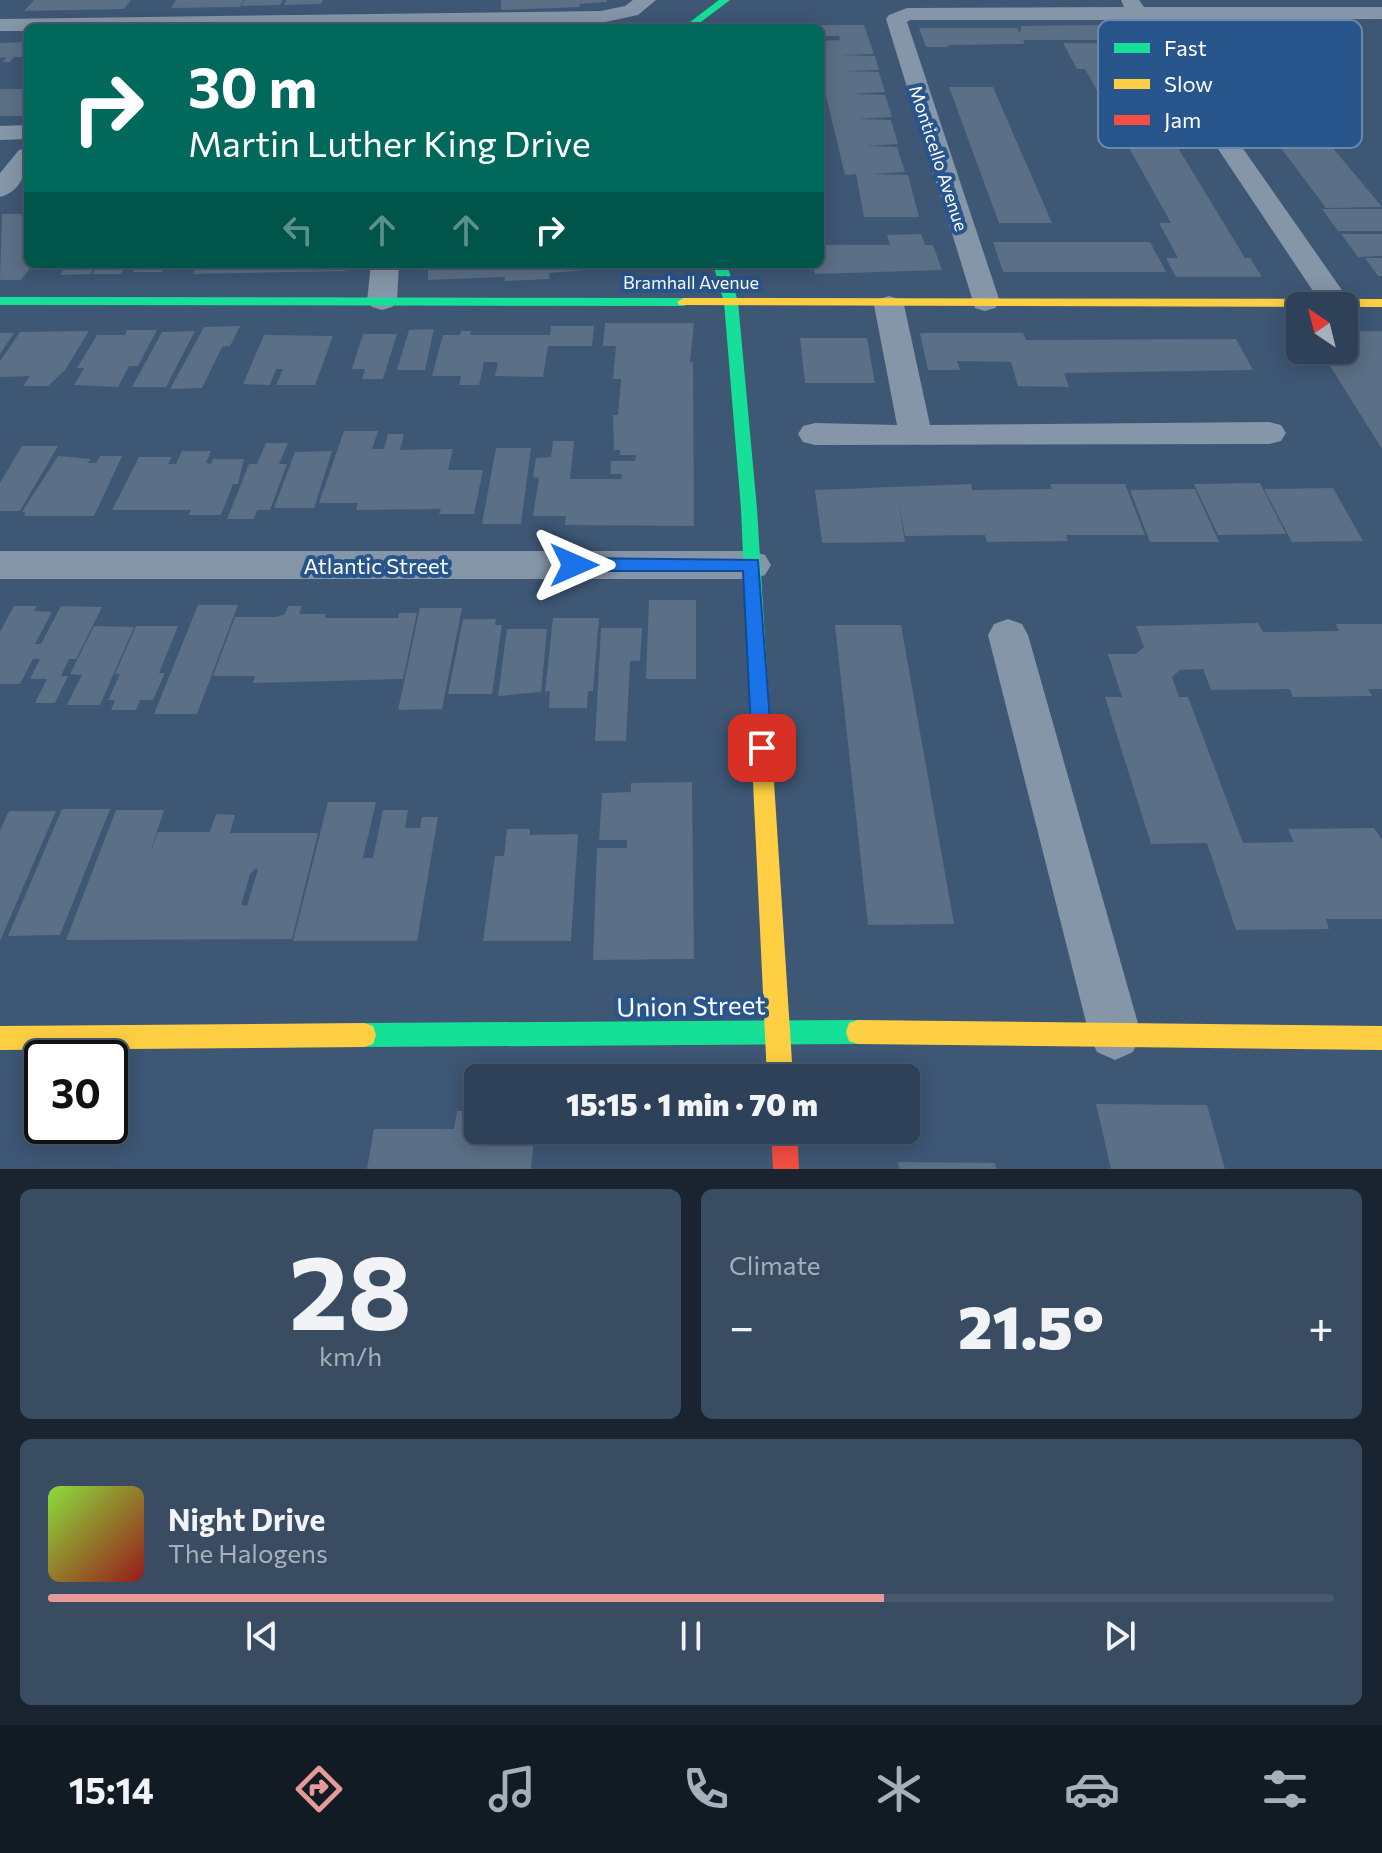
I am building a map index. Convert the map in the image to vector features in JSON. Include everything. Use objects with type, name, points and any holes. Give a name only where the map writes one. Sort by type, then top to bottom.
[{"type":"street","points":[[136,24],[157,0]]},
{"type":"street","points":[[162,24],[405,15],[601,17],[631,11],[646,0]]},
{"type":"street","points":[[692,24],[725,0]]},
{"type":"street","points":[[1364,0],[1382,13]]},
{"type":"street","points":[[1134,8],[1382,13]]},
{"type":"street","name":"Monticello Avenue","points":[[985,302],[895,23],[900,16],[1134,8]]},
{"type":"street","points":[[0,25],[24,25]]},
{"type":"street","points":[[0,133],[24,132]]},
{"type":"street","points":[[1230,148],[1328,292]]},
{"type":"street","points":[[0,189],[24,160]]},
{"type":"street","points":[[382,301],[385,268]]},
{"type":"street","points":[[721,268],[731,302],[752,565],[779,1064]]},
{"type":"street","name":"Bramhall Avenue","points":[[0,301],[889,305],[985,302],[1286,303]]},
{"type":"street","name":"Bramhall Avenue","points":[[1358,303],[1382,303]]},
{"type":"street","points":[[889,305],[916,436]]},
{"type":"street","points":[[815,434],[1269,433]]},
{"type":"street","name":"Atlantic Street","points":[[0,565],[752,565]]},
{"type":"street","points":[[1008,635],[1115,1034]]},
{"type":"street","name":"Union Street","points":[[0,1038],[777,1031],[1382,1038]]},
{"type":"street","points":[[785,1144],[786,1169]]},
{"type":"building","points":[[34,0],[131,0],[124,9],[24,11]]},
{"type":"building","points":[[176,0],[244,0],[240,7],[171,8]]},
{"type":"building","points":[[245,0],[283,0],[280,5],[241,6]]},
{"type":"building","points":[[286,0],[323,0],[321,4],[284,5]]},
{"type":"building","points":[[501,0],[607,2],[579,4],[580,7],[501,10]]},
{"type":"building","points":[[824,25],[864,25],[874,54],[841,55],[875,56],[879,70],[844,71],[879,72],[885,92],[853,94],[885,95],[892,117],[859,119],[891,120],[898,144],[867,146],[897,147],[905,172],[872,174],[908,175],[919,217],[864,217],[856,174],[845,175],[824,88],[824,41],[840,40],[839,36],[824,36]]},
{"type":"building","points":[[1098,25],[1098,40],[1023,40],[1025,44],[926,47],[919,28],[1017,28],[1019,32],[1021,26]]},
{"type":"building","points":[[24,42],[24,57],[2,62],[7,57],[0,58],[0,43]]},
{"type":"building","points":[[1063,43],[1098,43],[1098,92],[1085,69],[1077,69]]},
{"type":"building","points":[[949,87],[993,87],[1052,223],[999,223]]},
{"type":"building","points":[[0,89],[24,89],[24,116],[0,116]]},
{"type":"building","points":[[1129,148],[1178,148],[1245,258],[1250,258],[1262,277],[1176,277],[1166,258],[1178,258],[1159,223],[1171,223]]},
{"type":"building","points":[[1281,148],[1333,148],[1382,207],[1326,208]]},
{"type":"building","points":[[1322,209],[1382,209],[1382,231],[1338,231]]},
{"type":"building","points":[[2,214],[24,214],[24,268],[30,268],[21,280],[0,280]]},
{"type":"building","points":[[921,234],[925,245],[933,245],[942,270],[815,274],[814,268],[824,268],[824,245],[890,245],[887,235]]},
{"type":"building","points":[[1341,234],[1382,234],[1382,256],[1358,257]]},
{"type":"building","points":[[993,242],[1150,242],[1166,272],[1003,272]]},
{"type":"building","points":[[1365,258],[1382,258],[1382,276],[1378,276]]},
{"type":"building","points":[[64,268],[94,268],[90,274],[60,275]]},
{"type":"building","points":[[96,268],[125,268],[121,274],[92,274]]},
{"type":"building","points":[[135,268],[164,268],[162,272],[133,272]]},
{"type":"building","points":[[196,268],[346,268],[345,271],[193,274]]},
{"type":"building","points":[[428,268],[609,268],[549,273],[550,279],[428,280]]},
{"type":"building","points":[[605,323],[694,323],[690,362],[693,362],[694,526],[565,525],[566,516],[533,516],[539,478],[533,477],[536,458],[551,457],[553,441],[574,441],[570,479],[621,479],[622,474],[610,474],[611,461],[635,461],[636,455],[620,455],[620,450],[614,450],[613,415],[618,415],[621,379],[613,379],[616,346],[603,346]]},
{"type":"building","points":[[240,326],[230,346],[222,347],[202,388],[170,389],[204,327]]},
{"type":"building","points":[[551,326],[594,326],[592,346],[548,346],[543,377],[495,376],[498,362],[484,362],[479,385],[459,385],[461,376],[432,376],[443,335],[460,335],[461,331],[471,331],[470,335],[550,335]]},
{"type":"building","points":[[434,329],[425,370],[397,370],[409,330]]},
{"type":"building","points":[[127,330],[157,330],[138,366],[129,366],[118,387],[74,385],[84,368],[77,368],[97,335],[125,335]]},
{"type":"building","points":[[89,331],[65,370],[48,386],[23,386],[30,376],[0,377],[0,361],[20,332]]},
{"type":"building","points":[[195,331],[166,387],[132,387],[162,332]]},
{"type":"building","points":[[1358,331],[1382,331],[1382,449],[1329,364],[1358,364]]},
{"type":"building","points":[[0,333],[14,333],[0,354]]},
{"type":"building","points":[[920,333],[1023,333],[1026,340],[1236,339],[1253,370],[1064,373],[1069,387],[1018,386],[1011,362],[957,361],[960,370],[928,370]]},
{"type":"building","points":[[363,334],[397,334],[383,379],[362,379],[365,369],[352,369]]},
{"type":"building","points":[[264,335],[333,336],[315,385],[276,385],[283,369],[276,369],[270,385],[243,384]]},
{"type":"building","points":[[800,338],[867,338],[875,383],[805,383]]},
{"type":"building","points":[[344,431],[378,431],[372,449],[384,449],[388,434],[404,434],[400,450],[453,449],[448,470],[483,470],[474,514],[439,514],[441,509],[356,510],[358,503],[319,503]]},
{"type":"building","points":[[266,443],[288,443],[279,464],[287,464],[270,510],[257,510],[254,519],[227,519],[249,464],[257,464]]},
{"type":"building","points":[[22,446],[58,446],[20,511],[0,511],[0,483]]},
{"type":"building","points":[[496,448],[531,448],[521,524],[482,524]]},
{"type":"building","points":[[182,451],[211,451],[206,463],[211,464],[213,459],[244,459],[238,484],[233,484],[221,515],[189,515],[191,510],[112,510],[139,457],[172,457],[168,464],[176,464]]},
{"type":"building","points":[[332,451],[314,508],[274,508],[295,452]]},
{"type":"building","points":[[58,456],[91,459],[88,463],[96,463],[100,456],[122,456],[94,516],[24,516],[26,513],[22,512]]},
{"type":"building","points":[[1260,483],[1286,534],[1218,535],[1194,484]]},
{"type":"building","points":[[971,484],[972,490],[1052,489],[1050,484],[1125,484],[1145,535],[1066,535],[1068,541],[987,542],[985,535],[905,536],[898,499],[905,542],[822,543],[815,490]]},
{"type":"building","points":[[1333,488],[1363,541],[1292,542],[1264,489]]},
{"type":"building","points":[[1195,489],[1219,542],[1150,542],[1130,490]]},
{"type":"building","points":[[649,600],[696,600],[696,679],[646,679]]},
{"type":"building","points":[[198,605],[238,605],[197,714],[154,714]]},
{"type":"building","points":[[14,606],[37,606],[34,611],[52,612],[35,644],[41,644],[61,606],[102,607],[76,659],[69,659],[61,676],[68,676],[55,703],[35,703],[47,679],[30,679],[40,659],[33,659],[20,684],[0,684],[0,632]]},
{"type":"building","points":[[288,606],[302,606],[299,614],[326,614],[325,618],[398,618],[399,613],[417,613],[403,679],[253,683],[255,676],[213,676],[235,617],[276,617],[285,614]]},
{"type":"building","points":[[420,608],[462,608],[442,709],[398,710]]},
{"type":"building","points":[[553,618],[599,618],[593,691],[588,691],[587,708],[549,708],[550,691],[545,692]]},
{"type":"building","points":[[463,619],[496,619],[495,625],[502,625],[492,694],[448,694]]},
{"type":"building","points":[[1258,623],[1263,632],[1339,631],[1336,624],[1382,624],[1382,689],[1368,689],[1372,696],[1293,697],[1290,689],[1211,690],[1203,669],[1180,670],[1172,677],[1179,697],[1188,697],[1243,843],[1294,842],[1288,829],[1374,828],[1382,840],[1382,919],[1326,919],[1329,929],[1236,930],[1207,843],[1151,844],[1105,697],[1122,697],[1108,654],[1136,654],[1144,647],[1136,626]]},
{"type":"building","points":[[835,625],[901,625],[954,924],[868,925]]},
{"type":"building","points":[[94,626],[134,627],[100,705],[67,705],[82,675],[70,674]]},
{"type":"building","points":[[136,626],[178,626],[159,673],[165,673],[153,700],[140,700],[136,710],[111,710],[115,700],[108,700],[120,674],[115,674]]},
{"type":"building","points":[[601,628],[642,628],[640,661],[630,661],[626,741],[595,741]]},
{"type":"building","points":[[507,629],[547,629],[541,692],[498,696]]},
{"type":"building","points":[[692,782],[694,959],[593,960],[597,848],[627,848],[627,840],[599,840],[602,793],[631,792],[631,783]]},
{"type":"building","points":[[328,802],[376,802],[363,858],[373,858],[383,810],[408,810],[405,828],[420,828],[422,817],[438,817],[417,941],[293,941]]},
{"type":"building","points":[[62,809],[110,809],[60,935],[8,936]]},
{"type":"building","points":[[116,810],[164,810],[150,853],[158,832],[210,832],[216,814],[235,815],[230,833],[318,833],[292,939],[66,940]],"holes":[[[258,869],[247,906],[241,905],[250,874]]]},
{"type":"building","points":[[9,811],[56,811],[0,941],[0,830]]},
{"type":"building","points":[[507,829],[530,829],[530,835],[578,834],[571,941],[483,941],[495,856],[504,856]]},
{"type":"building","points":[[1096,1104],[1207,1105],[1225,1169],[1111,1169]]},
{"type":"building","points":[[457,1111],[464,1111],[464,1144],[534,1144],[531,1169],[367,1169],[374,1129],[454,1129]]},
{"type":"building","points":[[898,1162],[995,1163],[996,1169],[899,1169]]},
{"type":"traffic: fast","points":[[692,24],[725,0]]},
{"type":"traffic: fast","points":[[721,268],[731,302],[749,509],[760,719]]},
{"type":"traffic: fast","points":[[0,301],[684,302]]},
{"type":"traffic: fast","points":[[364,1035],[858,1032]]},
{"type":"traffic: slow","points":[[684,302],[1382,303]]},
{"type":"traffic: slow","points":[[760,719],[779,1064]]},
{"type":"traffic: slow","points":[[858,1032],[1382,1038]]},
{"type":"traffic: slow","points":[[0,1038],[364,1035]]},
{"type":"traffic: jam","points":[[785,1144],[786,1169]]},
{"type":"route","points":[[574,565],[752,565],[762,748]]}]
